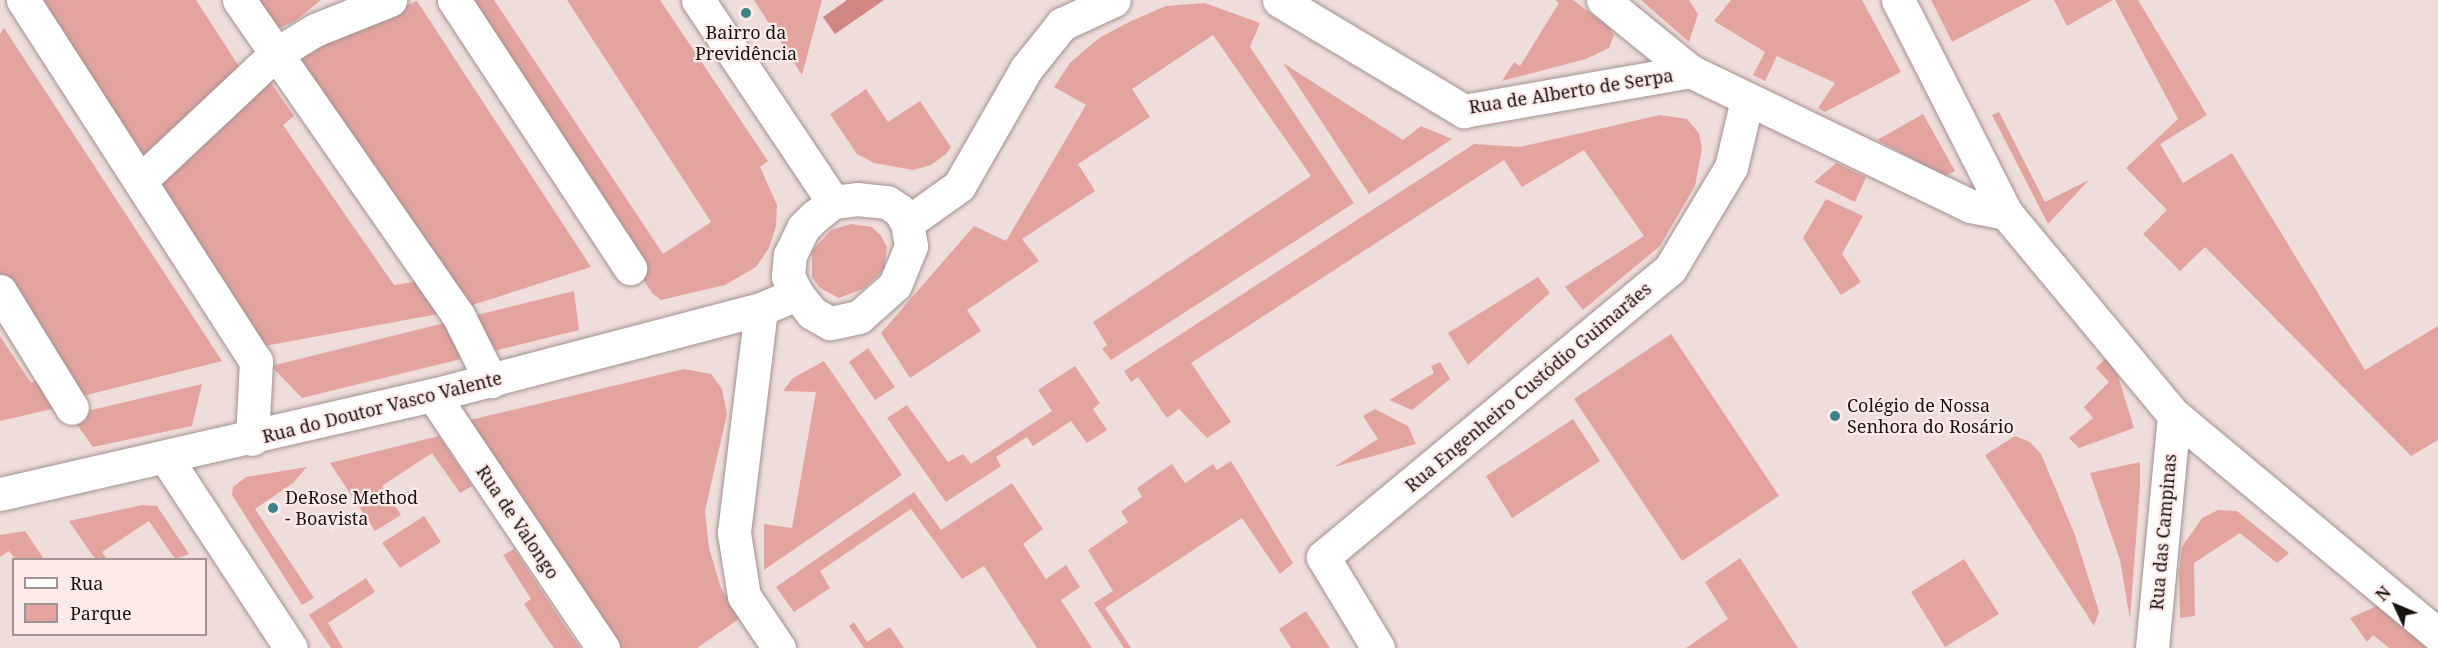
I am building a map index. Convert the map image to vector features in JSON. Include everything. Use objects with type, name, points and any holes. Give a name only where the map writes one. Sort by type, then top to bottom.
[{"type":"street","points":[[23,0],[256,361],[252,439]]},
{"type":"street","points":[[239,0],[274,55],[458,315],[491,381]]},
{"type":"street","points":[[315,30],[332,0]]},
{"type":"street","points":[[140,181],[274,55],[315,30],[390,0]]},
{"type":"street","points":[[454,0],[630,268]]},
{"type":"street","points":[[698,0],[833,202]]},
{"type":"street","points":[[907,223],[959,186],[1026,69],[1062,24],[1114,0]]},
{"type":"street","name":"Rua de Alberto de Serpa","points":[[1279,0],[1464,111],[1690,71],[1970,206],[2006,213]]},
{"type":"street","points":[[1603,0],[1690,71]]},
{"type":"street","points":[[1898,0],[2006,213],[2174,415],[2438,635]]},
{"type":"street","name":"Rua Engenheiro Custódio Guimarães","points":[[1378,648],[1323,557],[1670,269],[1731,167],[1747,100]]},
{"type":"street","points":[[857,199],[886,202],[899,210],[907,223],[911,246],[904,268],[895,285],[859,317],[830,323],[812,313],[797,294],[788,276],[790,255],[803,228],[833,202],[857,199]]},
{"type":"street","points":[[0,291],[72,408]]},
{"type":"street","points":[[779,648],[744,596],[734,533],[761,309],[797,294]]},
{"type":"street","name":"Rua do Doutor Vasco Valente","points":[[0,494],[252,439],[491,381],[761,309]]},
{"type":"street","name":"Rua de Valongo","points":[[433,395],[603,648]]},
{"type":"street","name":"Rua das Campinas","points":[[2152,648],[2174,415]]},
{"type":"street","points":[[166,458],[291,648]]},
{"type":"green space","points":[[32,0],[196,0],[240,68],[139,167]]},
{"type":"green space","points":[[248,0],[321,0],[295,21],[269,33]]},
{"type":"green space","points":[[461,0],[494,0],[663,254],[711,222],[567,0],[660,0],[768,161],[760,167],[777,205],[776,226],[769,248],[756,267],[725,285],[661,300],[652,293]]},
{"type":"green space","points":[[754,0],[822,0],[802,75]]},
{"type":"green space","points":[[1555,0],[1573,0],[1609,27],[1614,35],[1609,48],[1586,59],[1502,81],[1514,62],[1520,66],[1559,3]]},
{"type":"green space","points":[[1641,0],[1689,0],[1698,14],[1689,42]]},
{"type":"green space","points":[[1731,0],[1862,0],[1901,72],[1825,112],[1818,108],[1835,83],[1777,56],[1765,81],[1753,75],[1765,52],[1714,21]]},
{"type":"green space","points":[[1931,0],[2032,0],[1952,42]]},
{"type":"green space","points":[[2054,0],[2113,0],[2067,26]]},
{"type":"green space","points":[[2115,0],[2138,0],[2207,115],[2160,144],[2183,183],[2232,153],[2365,370],[2438,326],[2438,440],[2411,456],[2205,247],[2180,271],[2143,234],[2167,210],[2126,168],[2178,119]]},
{"type":"green space","points":[[417,1],[591,267],[460,309],[285,61],[319,39]]},
{"type":"green space","points":[[1205,3],[1260,23],[1250,47],[1354,203],[1111,360],[1102,349],[1107,345],[1093,322],[1311,176],[1213,35],[1132,89],[1150,117],[1078,164],[1095,191],[1022,239],[1039,261],[967,310],[981,331],[910,378],[881,333],[974,226],[1006,241],[1086,105],[1054,87],[1070,63],[1099,38],[1131,21],[1166,6]]},
{"type":"green space","points":[[4,28],[222,361],[75,398],[0,278],[0,34]]},
{"type":"green space","points":[[1283,63],[1403,140],[1421,126],[1452,139],[1369,194]]},
{"type":"green space","points":[[266,76],[294,116],[283,125],[394,285],[426,280],[449,312],[259,347],[153,186]]},
{"type":"green space","points":[[866,89],[888,122],[920,101],[951,147],[946,154],[931,165],[913,170],[874,163],[857,154],[830,114]]},
{"type":"green space","points":[[1999,112],[2045,202],[2089,180],[2048,224],[1992,115]]},
{"type":"green space","points":[[1923,114],[1955,171],[1945,176],[1877,140]]},
{"type":"green space","points":[[1660,115],[1687,119],[1699,133],[1702,149],[1695,186],[1660,246],[1583,310],[1565,287],[1644,236],[1584,150],[1522,187],[1504,160],[1191,363],[1231,422],[1207,438],[1179,409],[1167,418],[1138,377],[1131,382],[1124,371],[1474,144],[1520,147]]},
{"type":"green space","points":[[1836,163],[1866,177],[1855,202],[1814,182]]},
{"type":"green space","points":[[1826,199],[1863,216],[1842,254],[1861,282],[1841,295],[1803,238]]},
{"type":"green space","points":[[851,224],[872,227],[881,236],[887,247],[884,269],[865,288],[839,298],[820,288],[812,277],[812,251],[831,230]]},
{"type":"green space","points":[[1538,277],[1550,293],[1468,365],[1448,333]]},
{"type":"green space","points":[[574,291],[579,330],[302,398],[271,366]]},
{"type":"green space","points":[[1671,334],[1779,496],[1682,561],[1574,399]]},
{"type":"green space","points":[[0,336],[31,383],[46,376],[65,406],[0,421]]},
{"type":"green space","points":[[868,348],[895,387],[875,400],[849,362]]},
{"type":"green space","points":[[2106,358],[2118,376],[2134,428],[2079,448],[2069,438],[2093,418],[2084,407],[2109,382],[2096,368]]},
{"type":"green space","points":[[824,361],[902,475],[764,570],[764,524],[792,528],[816,392],[783,391],[793,378]]},
{"type":"green space","points":[[1440,362],[1450,379],[1412,410],[1389,400],[1434,373],[1431,366]]},
{"type":"green space","points":[[1075,366],[1100,403],[1093,409],[1107,430],[1087,443],[1071,421],[1033,446],[1027,437],[996,457],[1001,466],[946,502],[887,418],[907,405],[948,462],[963,454],[971,464],[1052,411],[1038,390]]},
{"type":"green space","points":[[684,369],[711,374],[722,389],[727,414],[705,511],[709,548],[721,588],[740,618],[697,648],[616,648],[466,421]]},
{"type":"green space","points":[[202,384],[192,426],[93,447],[70,415]]},
{"type":"green space","points":[[1375,409],[1408,426],[1416,444],[1334,467],[1378,439],[1363,416]]},
{"type":"green space","points":[[1573,419],[1600,461],[1512,518],[1486,476]]},
{"type":"green space","points":[[439,436],[472,486],[460,493],[432,453],[382,486],[401,515],[375,531],[330,463]]},
{"type":"green space","points":[[2015,436],[2030,442],[2041,454],[2075,535],[2099,612],[2094,626],[1985,455]]},
{"type":"green space","points":[[1231,461],[1293,563],[1280,574],[1242,518],[1105,608],[1131,648],[1124,648],[1094,603],[1113,591],[1088,550],[1128,522],[1121,511],[1142,497],[1137,488],[1172,464],[1185,483],[1213,464],[1217,470]]},
{"type":"green space","points":[[2140,462],[2130,619],[2120,560],[2090,473]]},
{"type":"green space","points":[[307,467],[293,483],[255,509],[314,598],[302,605],[232,495],[233,487],[246,477]]},
{"type":"green space","points":[[1012,483],[1043,529],[1023,544],[1046,579],[1066,565],[1080,587],[1061,600],[1092,648],[1037,648],[984,566],[962,579],[911,509],[820,571],[830,588],[794,612],[776,587],[914,492],[941,530]]},
{"type":"green space","points":[[142,505],[157,506],[189,554],[174,558],[149,521],[102,552],[106,558],[94,558],[69,521]]},
{"type":"green space","points":[[2218,510],[2237,511],[2289,553],[2277,563],[2240,533],[2194,563],[2195,616],[2180,618],[2179,572],[2182,547],[2202,518]]},
{"type":"green space","points":[[424,516],[441,542],[400,568],[382,543]]},
{"type":"green space","points":[[25,531],[43,558],[14,558],[9,551],[0,557],[0,535]]},
{"type":"green space","points":[[514,549],[580,648],[554,648],[524,604],[531,599],[503,555]]},
{"type":"green space","points":[[1740,558],[1798,648],[1686,648],[1728,619],[1705,582]]},
{"type":"green space","points":[[1964,559],[1999,614],[1945,647],[1911,592]]},
{"type":"green space","points":[[366,578],[375,592],[328,623],[343,648],[331,648],[309,615]]},
{"type":"green space","points":[[2379,605],[2431,648],[2389,648],[2373,635],[2367,642],[2350,618]]},
{"type":"green space","points":[[1306,611],[1330,648],[1291,648],[1279,629]]},
{"type":"green space","points":[[854,622],[867,642],[890,627],[904,648],[864,648],[849,626]]},
{"type":"shaded area","points":[[847,0],[884,0],[835,34],[823,17]]},
{"type":"place","name":"Bairro da Previdência","points":[[746,13]]},
{"type":"place","name":"Colégio de Nossa Senhora do Rosário","points":[[1835,416]]},
{"type":"place","name":"DeRose Method - Boavista","points":[[273,508]]}]
